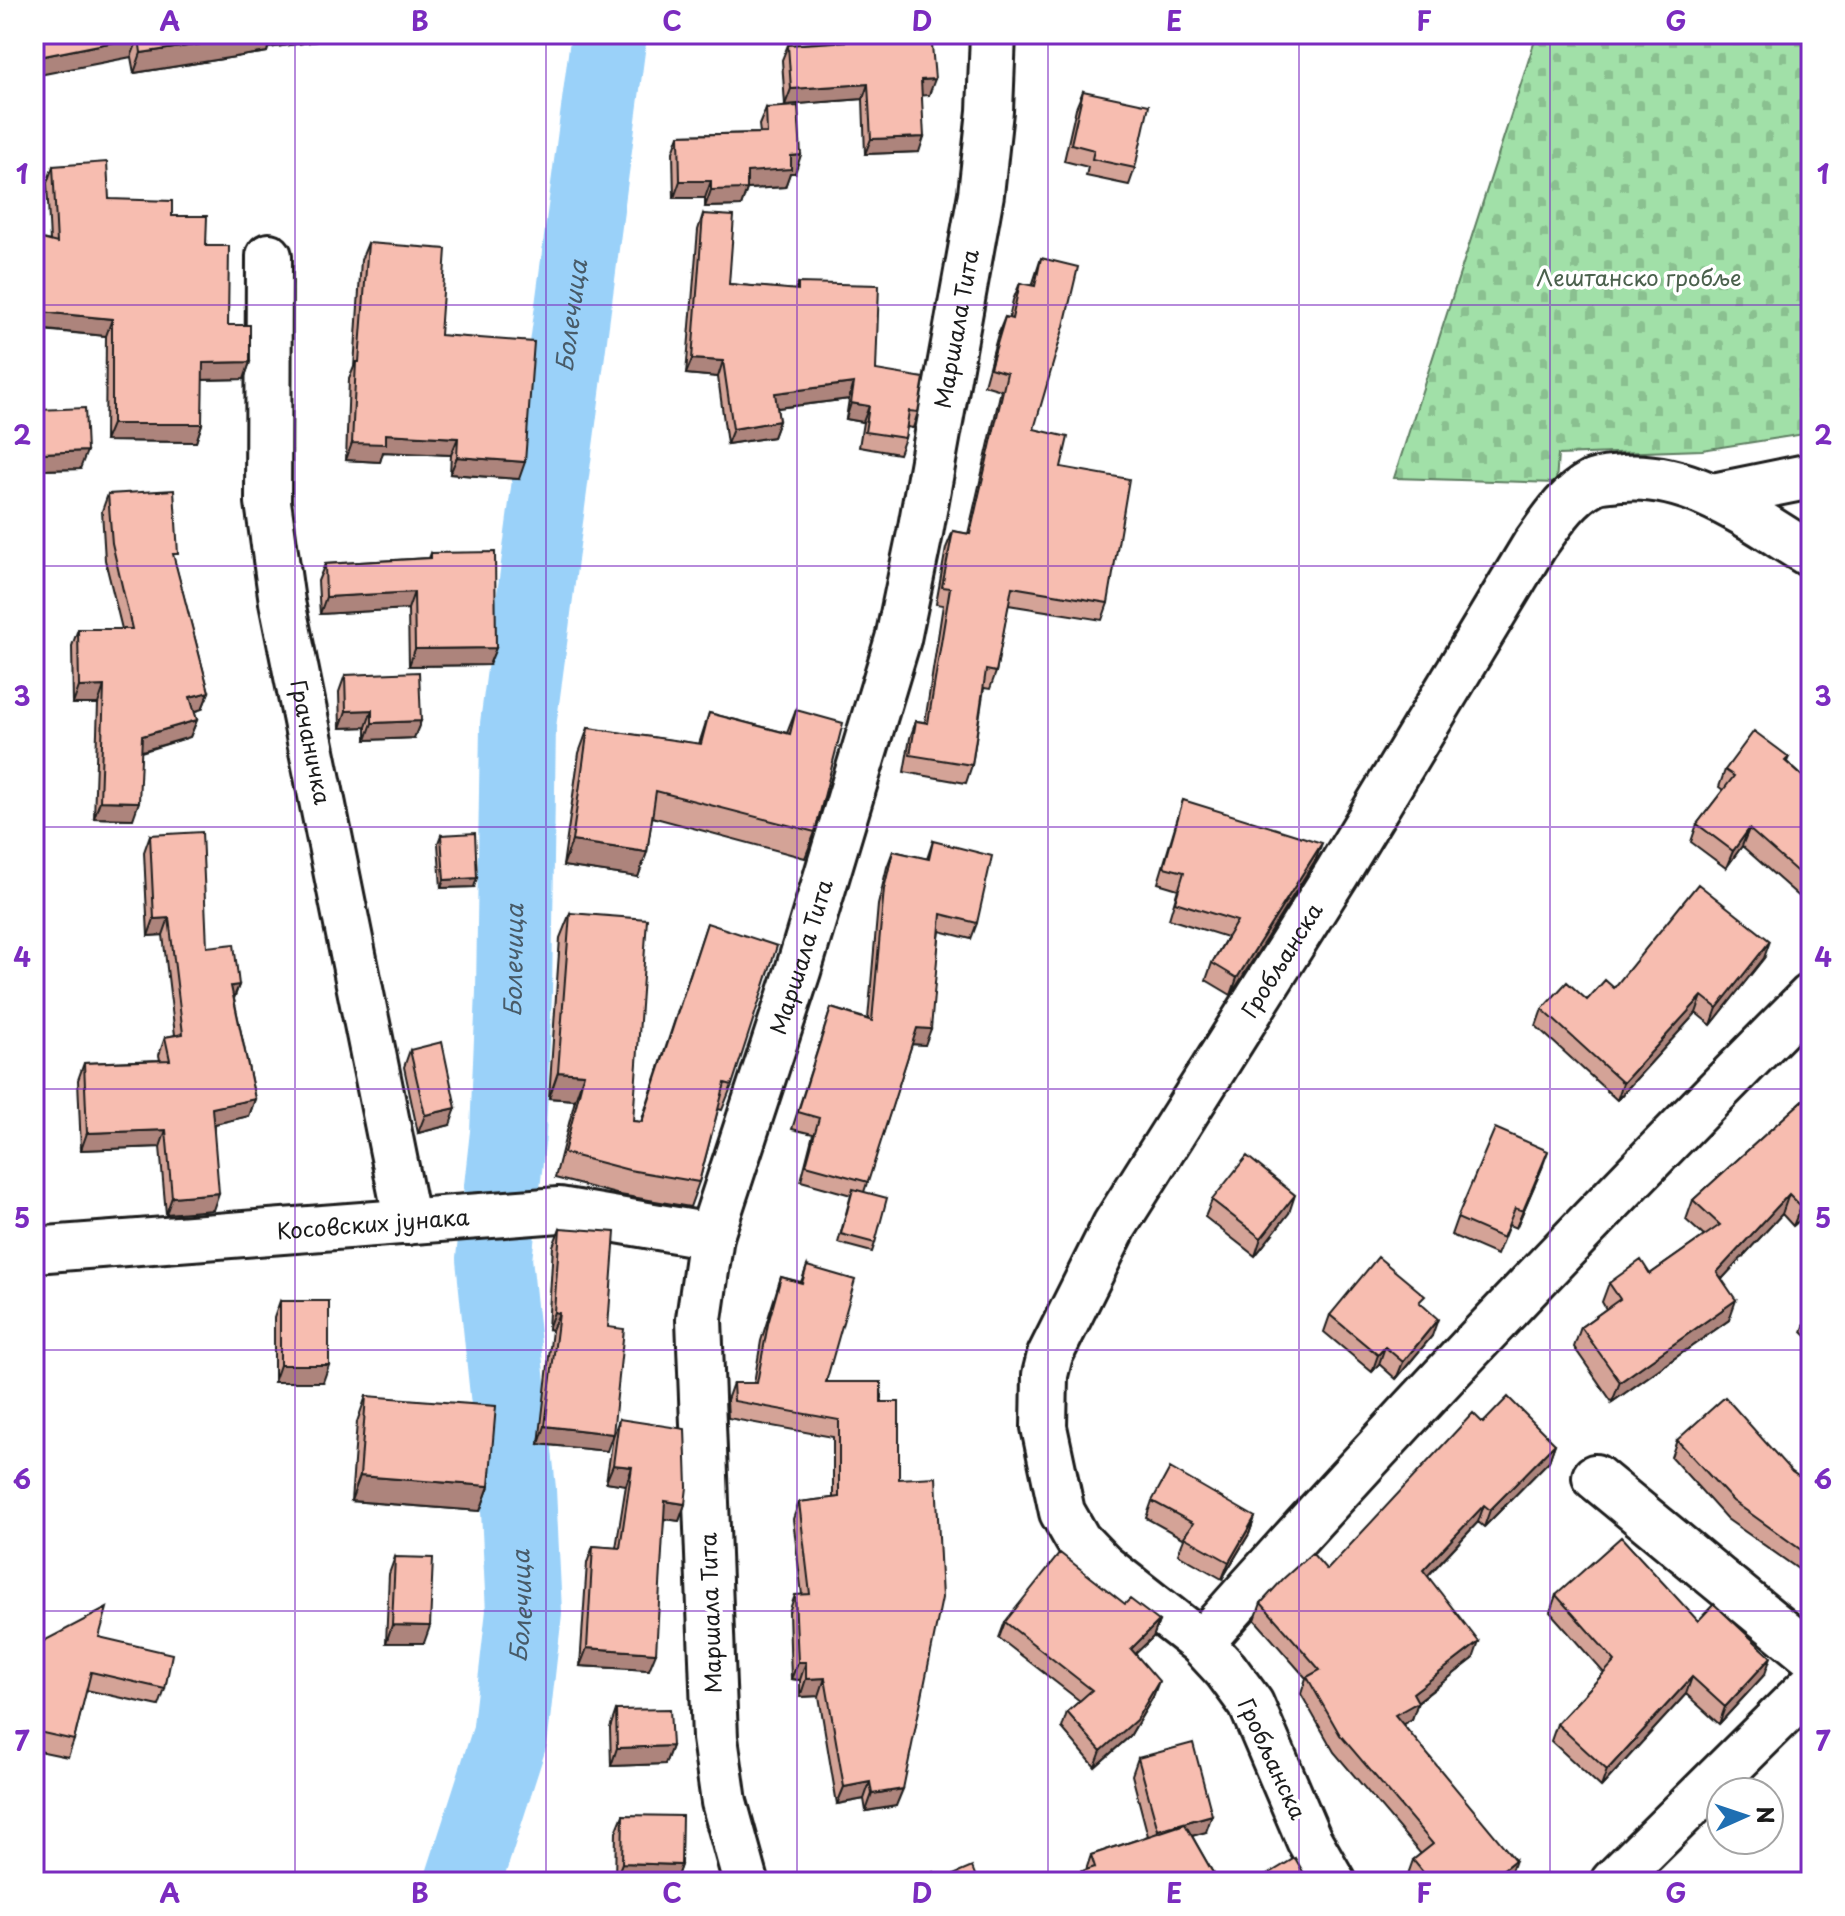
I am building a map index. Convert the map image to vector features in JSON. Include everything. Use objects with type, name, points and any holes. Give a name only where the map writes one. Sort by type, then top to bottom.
[{"type":"street","name":"Маршала Тита","points":[[734,1876],[715,1738],[699,1329],[711,1236],[798,971],[898,639],[981,194],[990,111],[993,34]]},
{"type":"street","name":"Грачаничка","points":[[269,256],[270,517],[285,618],[407,1222]]},
{"type":"street","points":[[1713,496],[1811,476]]},
{"type":"street","name":"Гробљанска","points":[[1333,1882],[1309,1840],[1251,1704],[1201,1643],[1103,1566],[1078,1540],[1062,1512],[1044,1427],[1045,1375],[1050,1355],[1115,1225],[1337,873],[1534,546],[1562,507],[1592,483],[1661,477],[1713,496],[1811,555]]},
{"type":"street","points":[[1201,1643],[1336,1490],[1673,1136],[1811,996]]},
{"type":"street","name":"Косовских јунака","points":[[34,1250],[559,1210],[711,1236]]},
{"type":"street","points":[[1595,1477],[1811,1655]]},
{"type":"street","points":[[1613,1882],[1811,1686]]},
{"type":"green space","name":"Лештанско гробље","points":[[1537,34],[1811,34],[1811,433],[1702,450],[1558,455],[1556,483],[1394,478]]},
{"type":"building","points":[[34,34],[267,34],[141,53],[139,37],[34,58]]},
{"type":"building","points":[[849,34],[931,34],[935,79],[921,80],[924,137],[871,139],[868,84],[791,89],[788,45],[850,41]]},
{"type":"building","points":[[1083,91],[1149,105],[1135,168],[1092,159],[1094,150],[1071,144]]},
{"type":"building","points":[[798,106],[801,155],[791,156],[791,169],[747,172],[747,189],[711,190],[711,181],[680,181],[679,135],[767,133],[766,108]]},
{"type":"building","points":[[107,162],[109,199],[172,201],[172,216],[207,216],[206,246],[229,246],[228,325],[250,325],[250,362],[203,363],[202,424],[112,424],[112,319],[42,312],[39,410],[85,408],[87,451],[42,453],[42,459],[34,457],[34,237],[57,243],[53,166]]},
{"type":"building","points":[[703,214],[734,216],[729,284],[798,290],[798,283],[879,285],[876,370],[924,378],[918,412],[909,411],[905,438],[865,432],[869,406],[851,403],[854,383],[775,393],[779,421],[733,429],[723,361],[692,359]]},
{"type":"building","points":[[368,243],[446,249],[440,335],[534,342],[525,462],[457,457],[458,438],[386,434],[386,444],[352,443],[356,362],[359,362]]},
{"type":"building","points":[[1041,258],[1078,267],[1034,429],[1068,437],[1061,467],[1129,479],[1108,603],[1012,587],[996,672],[986,670],[972,765],[910,755],[916,721],[928,723],[950,588],[942,587],[953,531],[970,534],[1007,373],[990,368],[1005,317],[1012,319],[1020,283],[1035,286]]},
{"type":"building","points":[[174,490],[178,554],[173,554],[209,692],[190,697],[197,720],[142,736],[139,802],[100,801],[104,686],[79,687],[78,629],[132,629],[112,543],[108,494]]},
{"type":"building","points":[[495,552],[496,648],[415,649],[414,592],[326,597],[325,564],[431,558],[431,553]]},
{"type":"building","points":[[419,672],[421,721],[372,723],[372,710],[346,711],[345,675]]},
{"type":"building","points":[[796,710],[843,723],[815,832],[656,791],[647,852],[572,841],[588,728],[701,744],[709,713],[790,734]]},
{"type":"building","points":[[1754,731],[1789,757],[1785,761],[1811,784],[1811,884],[1749,829],[1733,851],[1697,824],[1734,776],[1725,770]]},
{"type":"building","points":[[1183,800],[1322,843],[1237,978],[1212,963],[1237,921],[1175,902],[1184,872],[1164,867]]},
{"type":"building","points":[[202,832],[207,947],[234,944],[239,985],[231,986],[255,1099],[212,1108],[219,1193],[172,1197],[166,1130],[87,1133],[84,1063],[170,1060],[165,1037],[183,1034],[169,918],[154,919],[150,835]]},
{"type":"building","points":[[475,833],[477,878],[444,880],[441,835]]},
{"type":"building","points":[[933,841],[992,856],[977,923],[941,914],[931,1029],[917,1028],[868,1182],[806,1165],[819,1118],[798,1112],[831,1008],[872,1021],[884,889],[893,851],[929,859]]},
{"type":"building","points":[[1698,884],[1770,941],[1717,1008],[1702,996],[1623,1083],[1542,1009],[1567,982],[1587,1000],[1605,980],[1614,988]]},
{"type":"building","points":[[570,913],[647,919],[633,1121],[642,1122],[707,923],[777,946],[732,1085],[725,1083],[699,1182],[629,1170],[564,1153],[584,1074],[558,1072]]},
{"type":"building","points":[[442,1042],[456,1108],[425,1115],[410,1050]]},
{"type":"building","points":[[1811,1093],[1811,1197],[1801,1206],[1789,1194],[1717,1272],[1736,1300],[1620,1382],[1581,1327],[1620,1299],[1609,1283],[1641,1260],[1650,1274],[1720,1225],[1693,1200]]},
{"type":"building","points":[[1495,1128],[1548,1151],[1523,1211],[1515,1208],[1503,1238],[1457,1218]]},
{"type":"building","points":[[1247,1156],[1295,1195],[1261,1238],[1212,1200]]},
{"type":"building","points":[[853,1189],[887,1198],[875,1243],[841,1234]]},
{"type":"building","points":[[560,1228],[615,1232],[608,1327],[624,1329],[613,1434],[545,1426],[559,1313],[554,1312]]},
{"type":"building","points":[[1378,1257],[1425,1296],[1419,1302],[1438,1319],[1403,1362],[1385,1347],[1378,1355],[1330,1315]]},
{"type":"building","points":[[807,1266],[855,1280],[826,1382],[881,1382],[881,1402],[899,1402],[899,1479],[936,1477],[942,1598],[903,1789],[872,1794],[870,1782],[844,1787],[825,1678],[806,1679],[806,1662],[798,1662],[795,1595],[810,1594],[799,1502],[839,1497],[839,1420],[734,1401],[733,1383],[757,1383],[781,1277],[802,1283]]},
{"type":"building","points":[[280,1301],[329,1301],[329,1365],[280,1365]]},
{"type":"building","points":[[366,1396],[496,1406],[489,1486],[360,1476]]},
{"type":"building","points":[[1508,1397],[1555,1444],[1490,1510],[1484,1505],[1423,1570],[1479,1642],[1413,1693],[1418,1702],[1395,1715],[1515,1860],[1487,1882],[1431,1882],[1413,1860],[1433,1844],[1340,1735],[1307,1677],[1320,1670],[1261,1603],[1312,1553],[1327,1570],[1473,1413],[1483,1423]]},
{"type":"building","points":[[1725,1397],[1792,1472],[1811,1485],[1811,1557],[1733,1501],[1677,1440]]},
{"type":"building","points":[[619,1419],[685,1429],[685,1504],[665,1501],[656,1653],[587,1648],[593,1546],[620,1548],[632,1467],[613,1465]]},
{"type":"building","points":[[1170,1468],[1255,1517],[1229,1562],[1184,1537],[1193,1523],[1152,1501]]},
{"type":"building","points":[[1621,1537],[1698,1621],[1714,1604],[1771,1657],[1725,1707],[1692,1677],[1607,1770],[1557,1724],[1615,1661],[1556,1595]]},
{"type":"building","points":[[1060,1553],[1125,1604],[1130,1599],[1159,1621],[1131,1649],[1159,1681],[1136,1720],[1101,1751],[1067,1712],[1092,1690],[1005,1622]]},
{"type":"building","points":[[395,1557],[433,1558],[430,1626],[392,1625]]},
{"type":"building","points":[[107,1608],[99,1637],[172,1654],[165,1689],[91,1672],[74,1740],[34,1731],[34,1646]]},
{"type":"building","points":[[670,1709],[672,1746],[617,1748],[616,1710]]},
{"type":"building","points":[[1193,1743],[1212,1815],[1158,1830],[1138,1758]]},
{"type":"building","points":[[623,1815],[682,1816],[681,1865],[622,1863]]},
{"type":"building","points":[[1185,1824],[1213,1873],[1198,1882],[1049,1882],[1095,1867],[1091,1855]]},
{"type":"building","points":[[1295,1858],[1309,1882],[1269,1882],[1265,1876]]},
{"type":"building","points":[[972,1867],[977,1880],[988,1875],[991,1882],[937,1882]]},
{"type":"building","points":[[934,1872],[937,1882],[910,1882]]},
{"type":"building","points":[[65,1875],[100,1882],[63,1882]]},
{"type":"waterway","name":"Болечица","points":[[463,1882],[510,1736],[524,1612],[518,1490],[494,1259],[508,1133],[514,992],[518,725],[609,34]]}]
